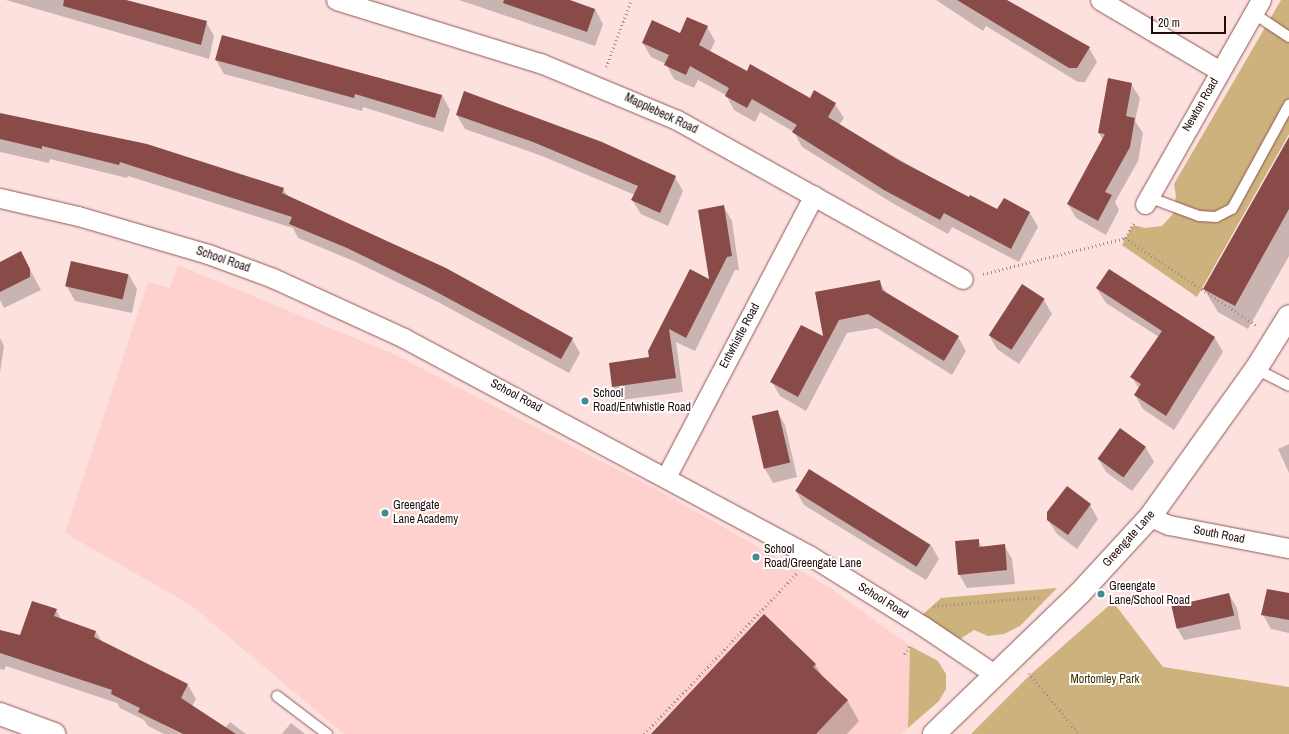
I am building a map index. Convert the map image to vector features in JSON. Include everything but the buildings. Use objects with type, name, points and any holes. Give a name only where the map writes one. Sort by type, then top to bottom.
[{"type":"street","name":"Mapplebeck Road","points":[[336,0],[532,60],[599,85],[677,120],[963,279]]},
{"type":"street","points":[[1100,0],[1220,71]]},
{"type":"street","name":"Newton Road","points":[[1147,200],[1257,7]]},
{"type":"street","name":"Entwhistle Road","points":[[666,477],[814,195]]},
{"type":"street","name":"School Road","points":[[0,198],[78,216],[208,254],[273,278],[404,338],[666,477],[809,555],[924,626],[996,675]]},
{"type":"street","name":"Greengate Lane","points":[[934,734],[1080,593],[1150,518],[1256,369],[1289,316]]},
{"type":"street","name":"South Road","points":[[1150,518],[1169,525],[1289,548]]},
{"type":"street","points":[[0,714],[54,734]]},
{"type":"lane","name":"Newton Road","points":[[1257,7],[1289,36]]},
{"type":"lane","points":[[1147,200],[1199,216],[1216,217],[1232,209],[1289,105]]},
{"type":"lane","points":[[1256,369],[1289,386]]},
{"type":"lane","points":[[276,696],[327,734]]},
{"type":"path","points":[[599,85],[631,0]]},
{"type":"path","points":[[963,279],[1125,238],[1147,200]]},
{"type":"path","points":[[1125,238],[1276,338]]},
{"type":"path","points":[[644,734],[799,571],[809,555]]},
{"type":"path","points":[[924,626],[934,605],[1043,597]]},
{"type":"path","points":[[1014,657],[1080,734]]},
{"type":"shaded area","name":"Greengate Lane Academy","points":[[178,265],[396,355],[663,493],[829,587],[910,646],[908,728],[902,734],[344,734],[192,606],[65,533],[148,282],[170,288]]},
{"type":"green space","points":[[1281,0],[1289,0],[1289,134],[1197,297],[1122,245],[1133,225],[1145,228],[1162,226],[1173,214],[1176,196],[1174,184]]},
{"type":"green space","points":[[1057,588],[1020,626],[1004,634],[988,636],[974,630],[957,641],[921,616],[941,598]]},
{"type":"green space","name":"Mortomley Park","points":[[1113,602],[1163,667],[1289,687],[1289,734],[971,734],[1030,675]]},
{"type":"green space","points":[[910,646],[938,661],[946,674],[946,689],[939,701],[908,728]]},
{"type":"place","name":"School Road/Entwhistle Road","points":[[585,401]]},
{"type":"place","name":"Greengate Lane Academy","points":[[385,513]]},
{"type":"place","name":"School Road/Greengate Lane","points":[[756,557]]},
{"type":"place","name":"Greengate Lane/School Road","points":[[1101,594]]}]
